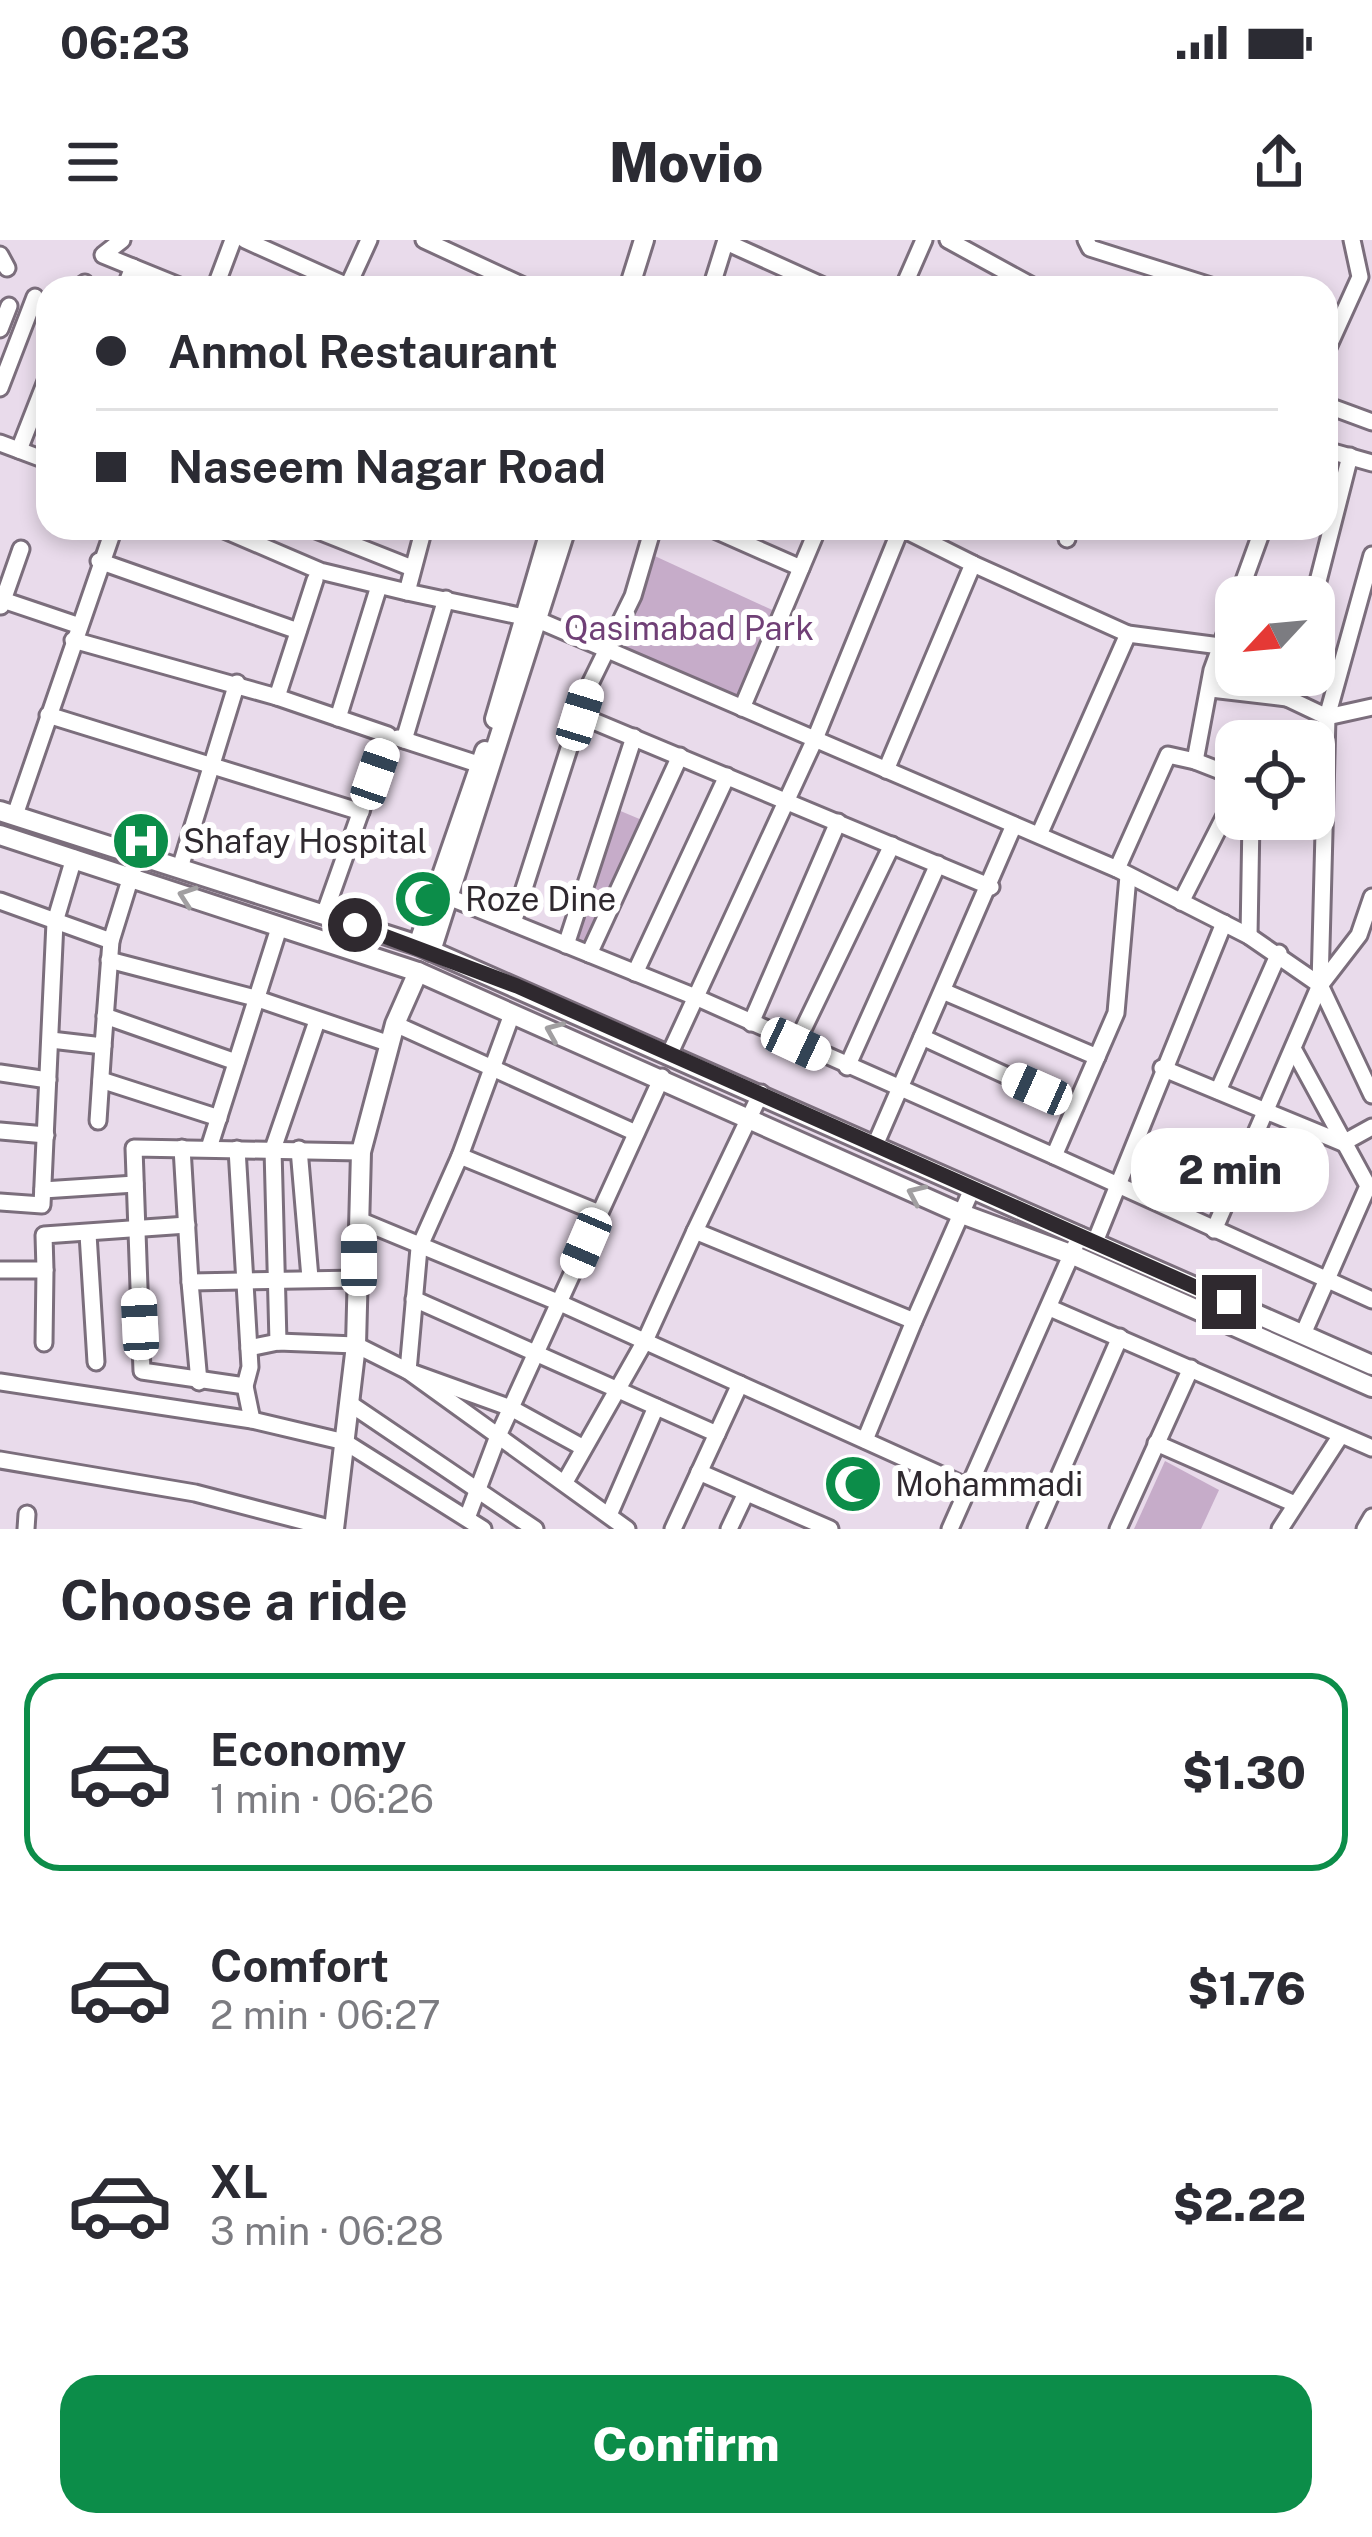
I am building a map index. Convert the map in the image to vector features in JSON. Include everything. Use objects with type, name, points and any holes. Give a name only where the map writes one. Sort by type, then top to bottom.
[{"type":"main road","points":[[633,276],[644,240]]},
{"type":"main road","points":[[646,276],[657,240]]},
{"type":"main road","points":[[532,617],[548,540]]},
{"type":"main road","points":[[424,948],[452,898],[532,617],[561,540]]},
{"type":"main road","points":[[424,948],[487,767]]},
{"type":"main road","points":[[7,813],[424,948],[1372,1365]]},
{"type":"main road","points":[[0,835],[418,972],[962,1214],[1073,1255],[1372,1387]]},
{"type":"main road","points":[[255,920],[263,895]]},
{"type":"main road","points":[[329,1528],[356,1345],[361,1152],[367,1113],[418,972]]},
{"type":"main road","points":[[662,1077],[670,1053]]},
{"type":"street","points":[[122,240],[104,255],[155,276]]},
{"type":"street","points":[[220,276],[233,240]]},
{"type":"street","points":[[245,240],[326,276]]},
{"type":"street","points":[[285,257],[293,240]]},
{"type":"street","points":[[354,276],[369,240]]},
{"type":"street","points":[[424,240],[502,276]]},
{"type":"street","points":[[908,276],[924,240]]},
{"type":"street","points":[[948,240],[1015,276]]},
{"type":"street","points":[[1338,316],[1366,274],[1352,240]]},
{"type":"street","points":[[715,276],[726,241],[802,276]]},
{"type":"street","points":[[1086,241],[1090,248],[1176,276]]},
{"type":"street","points":[[130,276],[133,267]]},
{"type":"street","points":[[0,388],[35,297]]},
{"type":"street","points":[[0,329],[9,306]]},
{"type":"street","points":[[19,450],[36,407]]},
{"type":"street","points":[[1338,409],[1372,422]]},
{"type":"street","points":[[0,443],[36,456]]},
{"type":"street","points":[[1338,453],[1372,463]]},
{"type":"street","points":[[1338,503],[1350,456]]},
{"type":"street","points":[[7,813],[109,540]]},
{"type":"street","points":[[253,540],[320,571],[532,617],[1123,872],[1280,953],[1320,985],[1372,1095]]},
{"type":"street","points":[[341,540],[412,568]]},
{"type":"street","points":[[407,592],[418,540]]},
{"type":"street","points":[[512,923],[580,715],[599,662],[610,650],[649,540]]},
{"type":"street","points":[[737,540],[801,568]]},
{"type":"street","points":[[742,707],[813,540]]},
{"type":"street","points":[[670,1053],[815,739],[896,540]]},
{"type":"street","points":[[925,540],[1128,634],[1215,645]]},
{"type":"street","points":[[1246,576],[1259,540]]},
{"type":"street","points":[[1319,576],[1329,540]]},
{"type":"street","points":[[21,549],[1,602],[75,633],[487,767]]},
{"type":"street","points":[[1320,985],[1327,717],[1372,555]]},
{"type":"street","points":[[99,561],[298,631]]},
{"type":"street","points":[[886,770],[973,564]]},
{"type":"street","points":[[278,697],[315,580]]},
{"type":"street","points":[[338,718],[379,586]]},
{"type":"street","points":[[324,915],[446,599]]},
{"type":"street","points":[[1039,836],[1128,634]]},
{"type":"street","points":[[1195,760],[1215,670]]},
{"type":"street","points":[[180,868],[237,683]]},
{"type":"street","points":[[1211,689],[1287,698],[1327,717],[1372,707]]},
{"type":"street","points":[[47,715],[362,812]]},
{"type":"street","points":[[580,715],[992,887]]},
{"type":"street","points":[[566,944],[634,737]]},
{"type":"street","points":[[1054,1156],[1116,1013],[1123,872],[1168,755],[1215,768]]},
{"type":"street","points":[[590,954],[680,756]]},
{"type":"street","points":[[635,973],[727,776]]},
{"type":"street","points":[[751,1023],[838,822]]},
{"type":"street","points":[[876,1143],[992,887],[1014,825]]},
{"type":"street","points":[[1181,902],[1215,835]]},
{"type":"street","points":[[1249,936],[1251,840]]},
{"type":"street","points":[[796,1044],[892,844]]},
{"type":"street","points":[[98,1121],[111,941],[139,854]]},
{"type":"street","points":[[44,1343],[43,1198],[55,922],[74,858]]},
{"type":"street","points":[[847,1067],[938,864]]},
{"type":"street","points":[[452,898],[693,996],[1372,1300]]},
{"type":"street","points":[[1214,1230],[1295,1052],[1320,985],[1359,935],[1372,898]]},
{"type":"street","points":[[0,901],[111,941]]},
{"type":"street","points":[[950,1529],[1073,1255],[1116,1186],[1224,923]]},
{"type":"street","points":[[209,1148],[279,928]]},
{"type":"street","points":[[1218,1091],[1280,953]]},
{"type":"street","points":[[109,960],[255,998],[317,1021],[392,1034],[491,1070],[636,1133]]},
{"type":"street","points":[[945,992],[1097,1057]]},
{"type":"street","points":[[408,1370],[418,1248],[460,1156],[512,1014]]},
{"type":"street","points":[[105,1016],[236,1062]]},
{"type":"street","points":[[278,1342],[273,1149],[317,1021]]},
{"type":"street","points":[[922,1037],[1075,1107]]},
{"type":"street","points":[[51,1040],[104,1046]]},
{"type":"street","points":[[1295,1052],[1370,1188],[1303,1334]]},
{"type":"street","points":[[1162,1068],[1343,1143]]},
{"type":"street","points":[[0,1072],[48,1080]]},
{"type":"street","points":[[467,1518],[498,1436],[662,1077]]},
{"type":"street","points":[[101,1080],[219,1118]]},
{"type":"street","points":[[565,1482],[645,1341],[761,1093]]},
{"type":"street","points":[[1343,1143],[1372,1127]]},
{"type":"street","points":[[0,1131],[46,1135]]},
{"type":"street","points":[[245,1386],[142,1371],[134,1148],[361,1152]]},
{"type":"street","points":[[182,1148],[199,1382]]},
{"type":"street","points":[[237,1149],[249,1348],[245,1386],[252,1420]]},
{"type":"street","points":[[299,1150],[310,1278]]},
{"type":"street","points":[[460,1156],[599,1213]]},
{"type":"street","points":[[0,1202],[135,1184]]},
{"type":"street","points":[[865,1440],[972,1189]]},
{"type":"street","points":[[359,1220],[560,1303],[968,1487]]},
{"type":"street","points":[[44,1235],[187,1225]]},
{"type":"street","points":[[695,1232],[914,1321]]},
{"type":"street","points":[[1352,1232],[1372,1240]]},
{"type":"street","points":[[88,1234],[96,1362]]},
{"type":"street","points":[[0,1270],[45,1270]]},
{"type":"street","points":[[190,1282],[359,1279]]},
{"type":"street","points":[[414,1299],[717,1435]]},
{"type":"street","points":[[1049,1307],[1372,1448]]},
{"type":"street","points":[[1036,1529],[1120,1336]]},
{"type":"street","points":[[249,1348],[278,1342],[356,1345],[511,1408],[582,1447]]},
{"type":"street","points":[[1118,1529],[1191,1368]]},
{"type":"street","points":[[408,1370],[627,1529]]},
{"type":"street","points":[[0,1382],[252,1420],[345,1442],[483,1529]]},
{"type":"street","points":[[673,1529],[740,1384]]},
{"type":"street","points":[[349,1403],[535,1529]]},
{"type":"street","points":[[609,1515],[656,1407]]},
{"type":"street","points":[[1280,1529],[1341,1435]]},
{"type":"street","points":[[1156,1443],[1295,1504]]},
{"type":"street","points":[[0,1460],[195,1493],[329,1528]]},
{"type":"street","points":[[699,1472],[824,1528]]},
{"type":"street","points":[[729,1529],[746,1493]]},
{"type":"street","points":[[1365,1529],[1372,1517]]},
{"type":"green space","name":"Qasimabad Park","points":[[646,552],[781,614],[742,708],[611,650]]},
{"type":"green space","points":[[611,807],[649,823],[589,954],[566,945]]},
{"type":"green space","points":[[1165,1461],[1219,1490],[1201,1529],[1134,1529]]},
{"type":"place","name":"Shafay Hospital","points":[[141,841]]},
{"type":"place","name":"Roze Dine","points":[[423,899]]},
{"type":"place","name":"Mohammadi","points":[[853,1484]]},
{"type":"route","points":[[355,925],[517,986],[1229,1302]]}]
